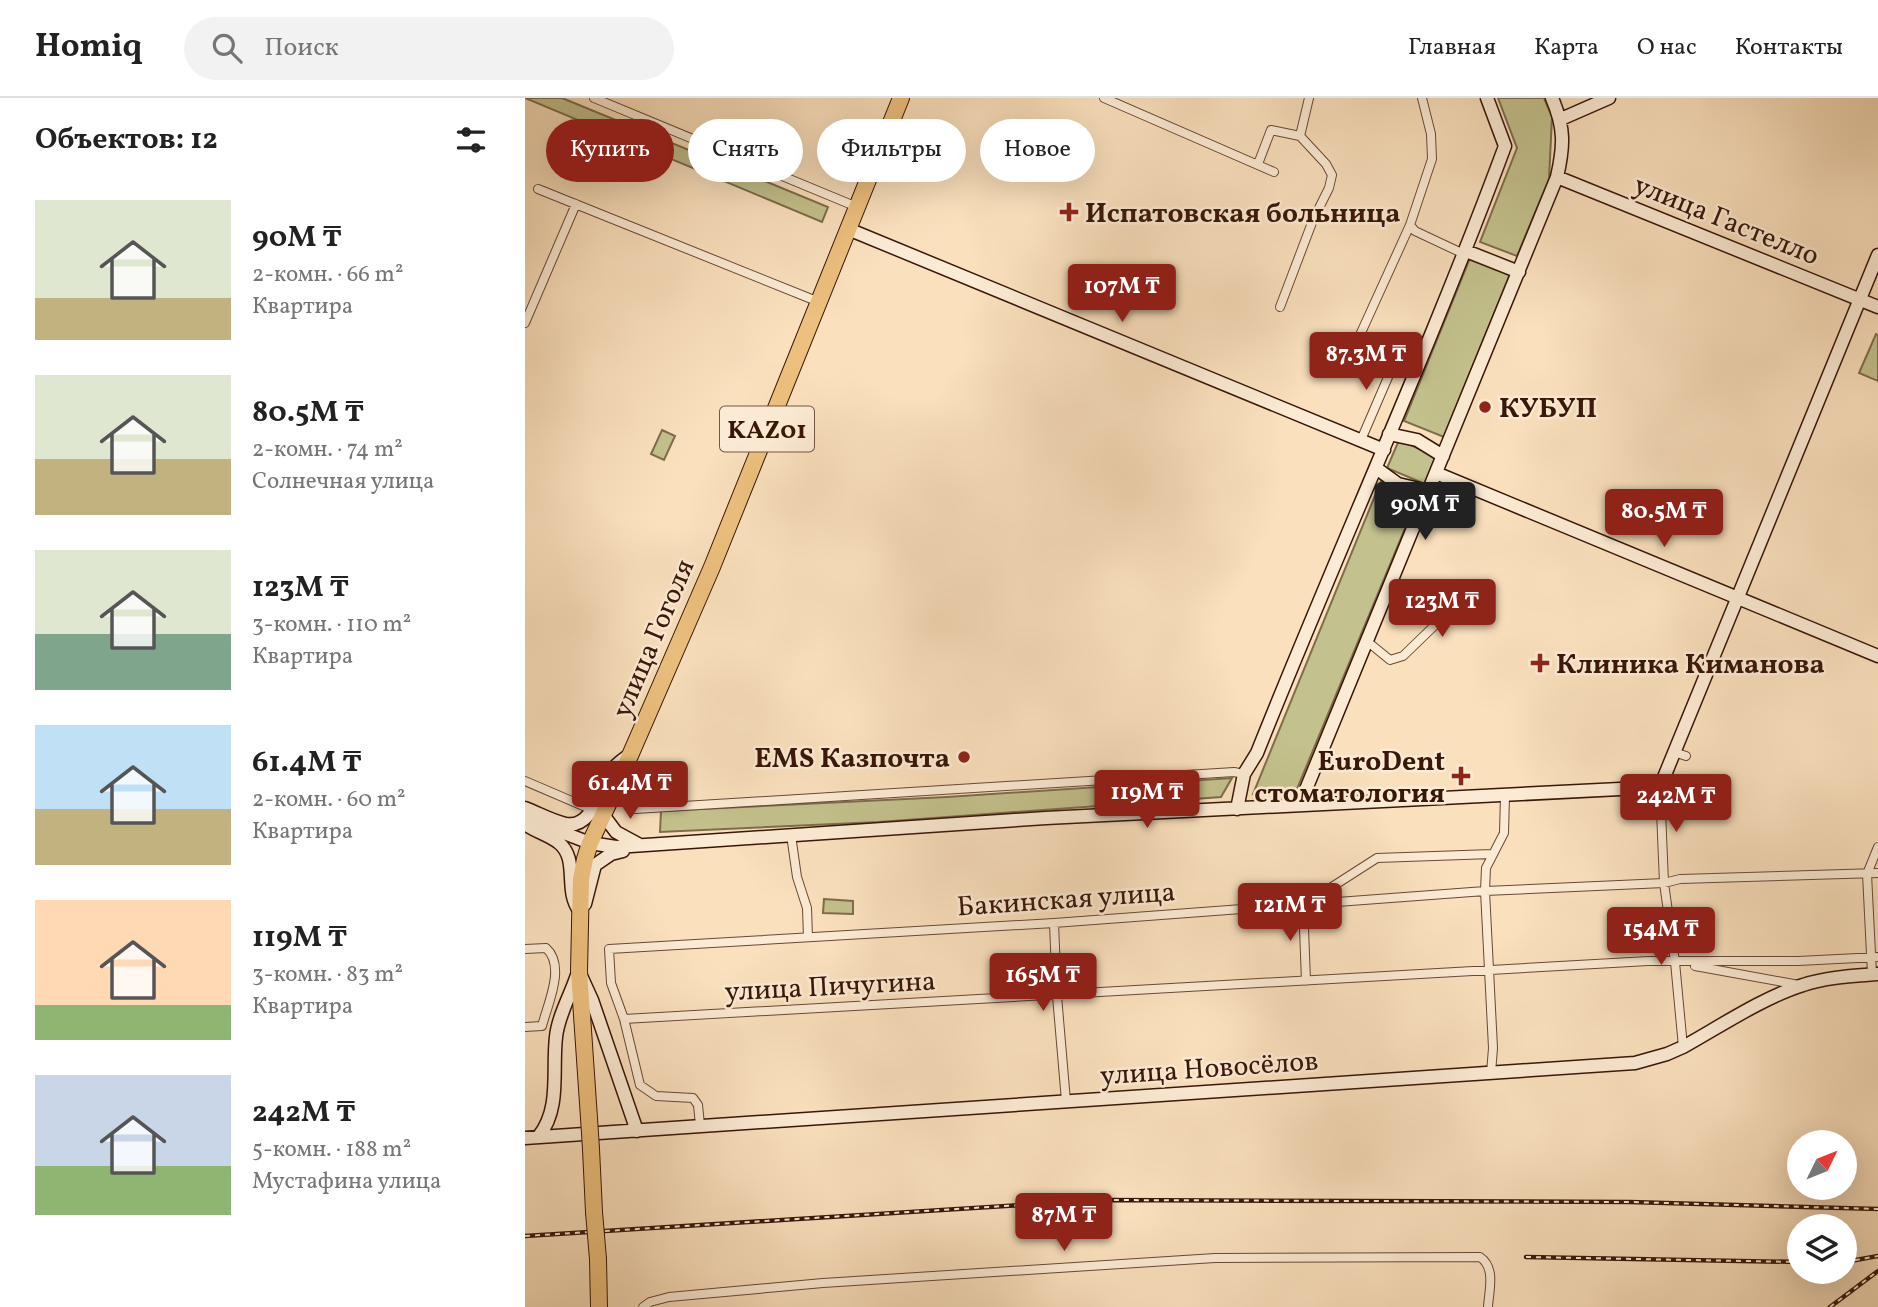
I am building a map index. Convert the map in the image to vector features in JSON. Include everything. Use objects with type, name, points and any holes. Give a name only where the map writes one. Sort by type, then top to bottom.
[{"type":"highway","name":"улица Гоголя","points":[[600,1307],[579,971],[581,879],[598,813],[622,775],[716,556],[901,98]]},
{"type":"main road","points":[[1237,808],[1244,774],[1257,753],[1384,450],[1505,146],[1487,98]]},
{"type":"main road","points":[[1300,804],[1557,177],[1563,148],[1561,119],[1552,98]]},
{"type":"main road","points":[[1561,119],[1609,98]]},
{"type":"main road","name":"улица Гастелло","points":[[1557,177],[1878,307]]},
{"type":"main road","points":[[848,229],[1384,450]]},
{"type":"main road","points":[[1465,252],[1519,272]]},
{"type":"main road","points":[[525,818],[590,843],[616,847],[1300,804],[1660,787],[1680,754],[1739,598],[1878,255]]},
{"type":"main road","points":[[1389,434],[1417,440],[1443,456]]},
{"type":"main road","points":[[1376,468],[1398,484],[1428,491]]},
{"type":"main road","points":[[1436,473],[1878,656]]},
{"type":"main road","points":[[598,813],[613,769],[632,752]]},
{"type":"main road","points":[[525,808],[569,825],[598,813]]},
{"type":"main road","points":[[598,813],[616,832],[636,846]]},
{"type":"main road","points":[[525,823],[565,849],[570,859],[572,895],[580,917]]},
{"type":"main road","points":[[580,917],[595,865],[611,854],[636,846]]},
{"type":"main road","points":[[579,971],[592,1000],[637,1131]]},
{"type":"main road","points":[[539,1136],[547,1125],[553,1107],[556,1034],[579,971]]},
{"type":"main road","name":"улица Новосёлов","points":[[525,1138],[1635,1063],[1682,1047],[1801,985],[1828,978],[1875,974]]},
{"type":"street","points":[[594,98],[857,207]]},
{"type":"street","points":[[1104,98],[1274,172]]},
{"type":"street","points":[[1300,136],[1309,98]]},
{"type":"street","points":[[1419,363],[1366,342],[1360,335],[1410,225],[1432,159],[1431,134],[1422,98]]},
{"type":"street","points":[[1258,164],[1271,130],[1300,136],[1326,164],[1332,175],[1280,307]]},
{"type":"street","points":[[538,189],[819,302]]},
{"type":"street","points":[[525,323],[576,204]]},
{"type":"street","points":[[1410,225],[1415,231],[1465,252]]},
{"type":"street","points":[[1361,440],[1398,354]]},
{"type":"street","points":[[1368,642],[1390,660],[1403,656],[1460,601]]},
{"type":"street","points":[[622,775],[626,800],[635,809],[1244,774]]},
{"type":"street","points":[[525,781],[598,813]]},
{"type":"street","points":[[1660,787],[1664,883],[1675,962],[1682,1047]]},
{"type":"street","points":[[1491,1073],[1493,1048],[1486,868],[1504,833],[1505,796]]},
{"type":"street","points":[[791,835],[797,877],[807,908],[809,937]]},
{"type":"street","points":[[1875,974],[1867,874],[1878,847]]},
{"type":"street","points":[[1306,981],[1305,903],[1377,858],[1492,854]]},
{"type":"street","name":"Бакинская улица","points":[[700,1125],[700,1110],[693,1098],[656,1096],[640,1085],[635,1074],[624,1019],[611,984],[609,948],[1054,923],[1485,891],[1664,883],[1680,879],[1718,880],[1878,873]]},
{"type":"street","points":[[1054,923],[1066,1101]]},
{"type":"street","points":[[525,949],[546,948],[553,954],[557,966],[542,1026],[525,1027]]},
{"type":"street","name":"улица Пичугина","points":[[624,1019],[1489,970],[1875,957]]},
{"type":"street","points":[[1675,962],[1801,985]]},
{"type":"street","points":[[643,1307],[650,1302],[669,1297],[810,1284],[1215,1258],[1480,1257],[1487,1261],[1491,1269],[1488,1307]]},
{"type":"shaded area","points":[[525,98],[562,98],[613,119],[575,119]]},
{"type":"shaded area","points":[[1498,98],[1544,98],[1552,117],[1549,179],[1517,256],[1480,242],[1517,148]]},
{"type":"shaded area","points":[[674,144],[688,150],[688,166],[674,160]]},
{"type":"shaded area","points":[[726,182],[767,182],[828,207],[822,222]]},
{"type":"shaded area","points":[[1470,258],[1510,274],[1444,437],[1404,421]]},
{"type":"shaded area","points":[[1876,334],[1878,335],[1878,381],[1859,373]]},
{"type":"shaded area","points":[[662,430],[675,436],[664,460],[651,454]]},
{"type":"shaded area","points":[[1399,440],[1436,456],[1425,484],[1387,468]]},
{"type":"shaded area","points":[[1381,481],[1418,497],[1297,789],[1253,794]]},
{"type":"shaded area","points":[[1232,778],[1221,797],[879,822],[660,832],[661,811],[947,797]]},
{"type":"shaded area","points":[[824,899],[853,901],[853,914],[823,913]]},
{"type":"railway","points":[[525,1236],[1101,1200],[1630,1202],[1878,1209]]},
{"type":"railway","points":[[1857,1260],[1878,1256]]},
{"type":"railway","points":[[1526,1257],[1787,1262]]},
{"type":"railway","points":[[1830,1307],[1878,1271]]},
{"type":"place","name":"Испатовская больница","points":[[1069,212]]},
{"type":"place","name":"КУБУП","points":[[1485,407]]},
{"type":"place","name":"Клиника Киманова","points":[[1540,663]]},
{"type":"place","name":"EMS Казпочта","points":[[964,757]]},
{"type":"place","name":"EuroDent стоматология","points":[[1461,776]]}]
